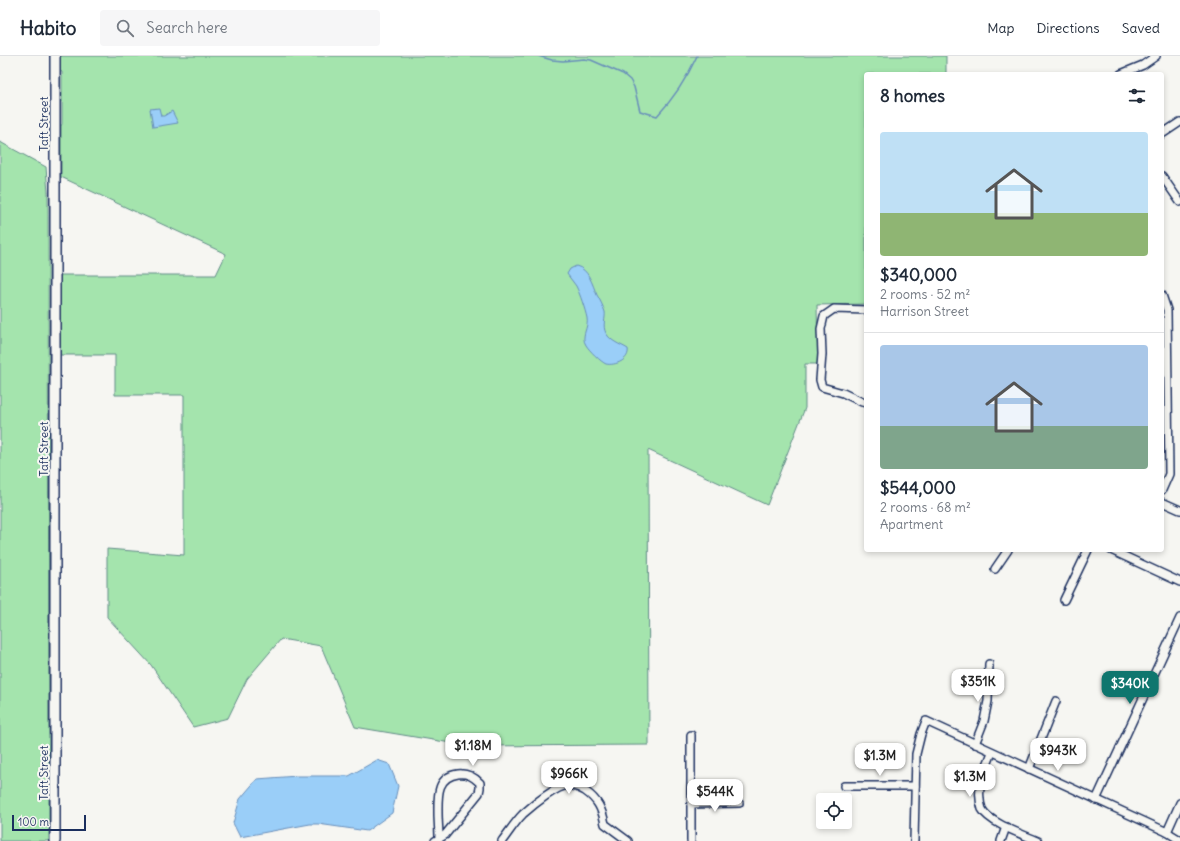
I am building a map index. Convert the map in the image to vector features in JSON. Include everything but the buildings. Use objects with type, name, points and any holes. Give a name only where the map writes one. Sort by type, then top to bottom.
[{"type":"main road","name":"Taft Street","points":[[55,56],[55,841]]},
{"type":"street","points":[[1125,72],[1143,65],[1156,56]]},
{"type":"street","points":[[1164,133],[1180,122]]},
{"type":"street","points":[[1164,179],[1180,202]]},
{"type":"street","points":[[1164,301],[1167,310],[1169,474],[1164,485]]},
{"type":"street","points":[[864,310],[834,309],[824,316],[821,329],[822,354],[820,380],[822,387],[843,393],[864,402]]},
{"type":"street","points":[[1164,503],[1180,510]]},
{"type":"street","points":[[995,569],[1007,552]]},
{"type":"street","points":[[1064,600],[1087,552]]},
{"type":"street","points":[[1115,552],[1180,582]]},
{"type":"street","points":[[1096,800],[1180,618]]},
{"type":"street","points":[[975,744],[984,720],[988,701],[989,664]]},
{"type":"street","points":[[1029,769],[1056,701]]},
{"type":"street","points":[[914,841],[916,754],[926,721],[1167,832],[1180,840]]},
{"type":"street","points":[[690,841],[691,735]]},
{"type":"street","points":[[992,752],[980,782],[979,794],[982,809],[992,820],[1038,841]]},
{"type":"street","points":[[464,774],[473,777],[480,783],[479,793],[445,835],[437,840],[438,796],[444,781],[451,775],[464,774]]},
{"type":"street","points":[[502,841],[522,815],[554,791],[569,785],[580,788],[589,794],[598,803],[603,814],[605,824],[628,841]]},
{"type":"street","points":[[844,786],[915,786]]},
{"type":"street","points":[[691,804],[738,803]]},
{"type":"street","points":[[1167,832],[1180,804]]},
{"type":"street","points":[[1001,841],[1006,827]]},
{"type":"green space","points":[[60,56],[946,56],[946,72],[864,72],[864,304],[817,305],[818,364],[805,364],[805,408],[767,505],[648,450],[649,745],[469,746],[355,727],[321,646],[281,639],[247,679],[228,718],[193,727],[151,665],[107,617],[107,549],[184,555],[184,395],[115,395],[115,355],[57,355],[57,275],[216,275],[226,254],[61,177],[62,72],[60,71]]},
{"type":"green space","points":[[0,142],[46,167],[48,193],[49,841],[0,841]]},
{"type":"water","points":[[159,108],[161,116],[164,116],[172,111],[178,123],[153,127],[150,109]]},
{"type":"water","points":[[576,266],[584,270],[592,282],[605,312],[604,328],[606,333],[613,341],[628,349],[627,356],[617,363],[604,363],[592,353],[584,342],[584,335],[587,325],[586,314],[576,286],[567,274],[570,269]]},
{"type":"water","points":[[377,760],[389,764],[398,786],[392,813],[367,831],[310,824],[240,837],[233,823],[240,799],[257,779],[297,776],[349,776]]},
{"type":"waterway","points":[[538,56],[563,61],[584,59],[591,60],[623,74],[630,80],[634,87],[640,111],[657,116],[680,88],[697,56]]}]
